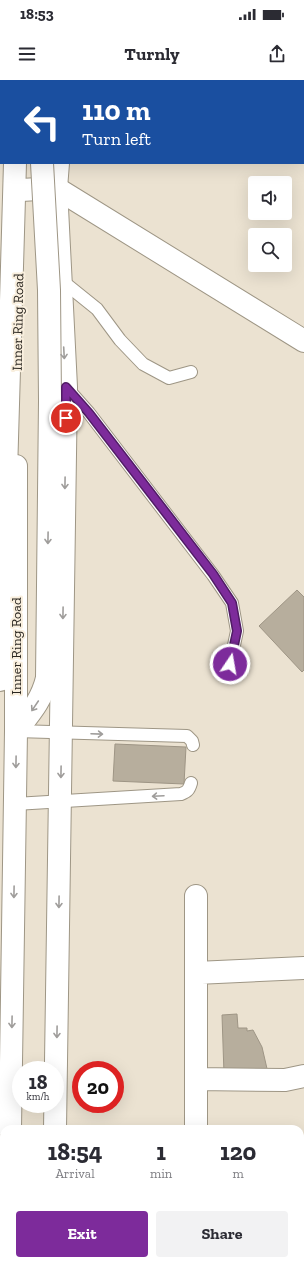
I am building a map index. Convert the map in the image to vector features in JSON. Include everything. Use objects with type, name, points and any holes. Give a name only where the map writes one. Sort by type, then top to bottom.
[{"type":"main road","points":[[0,680],[15,164]]},
{"type":"main road","name":"Inner Ring Road","points":[[10,1125],[16,731],[16,388],[21,164]]},
{"type":"main road","points":[[16,731],[37,704],[44,692],[47,678],[50,401],[49,290],[42,164]]},
{"type":"main road","points":[[56,1125],[66,387],[56,188],[58,164]]},
{"type":"main road","points":[[21,190],[56,188],[304,341]]},
{"type":"main road","points":[[196,896],[196,1125]]},
{"type":"main road","points":[[196,973],[304,968]]},
{"type":"main road","points":[[196,1079],[285,1080],[304,1076]]},
{"type":"lane","points":[[61,280],[97,309],[120,340],[143,364],[169,378],[191,372]]},
{"type":"lane","points":[[66,387],[89,413],[213,574],[232,603],[237,631],[230,664]]},
{"type":"lane","points":[[16,731],[187,736],[192,741],[193,745]]},
{"type":"lane","points":[[15,804],[181,794],[186,793],[189,789],[190,783]]},
{"type":"building","points":[[297,590],[304,597],[304,670],[302,672],[259,626]]},
{"type":"building","points":[[115,744],[186,747],[184,784],[113,781]]},
{"type":"building","points":[[237,1014],[238,1028],[247,1028],[247,1031],[253,1030],[262,1047],[268,1073],[224,1074],[222,1015]]},
{"type":"route","points":[[66,418],[66,387],[89,413],[213,574],[232,603],[237,631],[230,664]]}]
